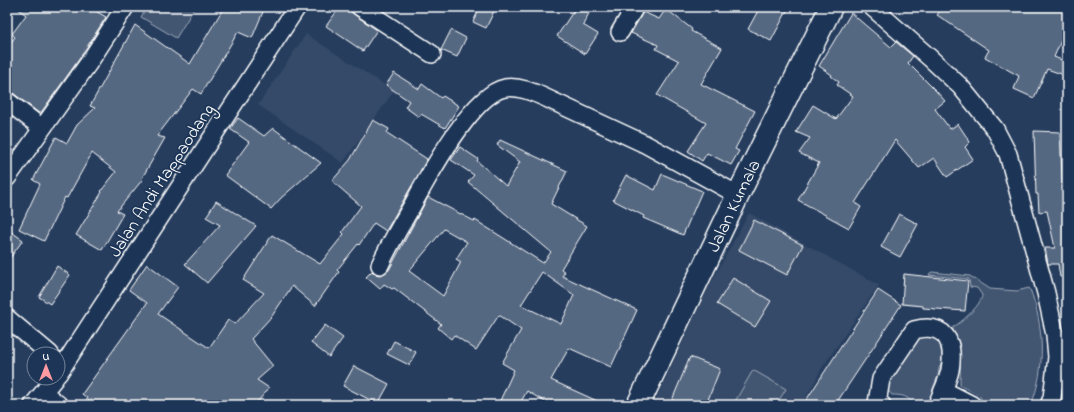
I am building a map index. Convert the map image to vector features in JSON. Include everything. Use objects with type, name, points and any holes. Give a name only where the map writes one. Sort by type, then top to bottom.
[{"type":"main road","name":"Jalan Kumala","points":[[638,405],[738,195],[831,7]]},
{"type":"street","points":[[7,178],[88,64],[125,7]]},
{"type":"street","name":"Jalan Andi Mappaodang","points":[[66,359],[297,7]]},
{"type":"street","points":[[360,7],[432,54]]},
{"type":"street","points":[[620,32],[635,7]]},
{"type":"street","points":[[872,7],[960,86],[995,129],[1008,154],[1062,358],[1049,405]]},
{"type":"street","points":[[380,265],[451,138],[477,107],[493,93],[504,88],[519,88],[533,92],[645,144],[738,195]]},
{"type":"street","points":[[7,101],[42,128]]},
{"type":"street","points":[[7,318],[40,346]]},
{"type":"street","points":[[882,405],[877,403],[881,379],[914,330],[923,328],[933,328],[944,333],[951,350],[950,370],[940,398],[972,405]]},
{"type":"street","name":"Jalan Andi Mappaodang","points":[[39,399],[48,386]]},
{"type":"street","points":[[39,399],[59,405]]},
{"type":"shaded area","points":[[147,7],[195,7],[176,38],[141,17]]},
{"type":"shaded area","points":[[306,34],[394,91],[343,163],[258,105]]},
{"type":"shaded area","points":[[749,213],[879,285],[822,368],[802,405],[653,405],[705,294]]},
{"type":"shaded area","points":[[932,272],[970,276],[990,289],[1017,291],[1030,289],[1038,317],[1041,347],[1039,377],[1031,405],[984,405],[981,404],[981,398],[979,396],[960,385],[960,352],[953,333],[953,327],[972,312],[982,298],[982,295],[977,288],[970,287],[969,279],[929,275]]},
{"type":"shaded area","points":[[917,337],[931,338],[940,342],[943,362],[939,368],[938,376],[932,391],[932,399],[928,405],[913,405],[907,398],[892,395],[887,389],[895,370],[914,344]]},
{"type":"shaded area","points":[[753,370],[786,389],[776,405],[733,405]]},
{"type":"building","points":[[16,7],[89,7],[106,17],[80,58],[40,114],[13,93],[7,91],[7,48],[15,37],[12,34],[26,15]]},
{"type":"building","points":[[224,7],[265,7],[252,38],[238,32],[201,94],[193,89],[157,136],[165,138],[142,178],[143,179],[117,211],[123,214],[102,250],[76,235],[102,192],[101,191],[116,172],[92,153],[67,198],[65,197],[44,241],[19,229],[40,184],[33,180],[56,137],[67,143],[77,125],[95,108],[90,106],[135,25],[190,64]]},
{"type":"building","points":[[340,7],[350,7],[351,12],[377,30],[363,51],[326,26]]},
{"type":"building","points":[[480,7],[496,7],[486,28],[473,22]]},
{"type":"building","points":[[576,7],[592,7],[583,25],[598,34],[585,54],[557,36]]},
{"type":"building","points":[[760,7],[789,7],[771,41],[748,29]]},
{"type":"building","points":[[943,7],[1067,7],[1067,27],[1054,57],[1067,62],[1067,76],[1047,69],[1034,98],[1014,89],[1019,76],[985,57],[989,50],[937,15]]},
{"type":"building","points":[[666,9],[692,29],[691,31],[722,48],[701,84],[755,111],[735,149],[739,151],[731,165],[707,153],[702,161],[688,151],[706,123],[657,95],[679,61],[656,49],[658,45],[631,33],[643,12],[659,19]]},
{"type":"building","points":[[851,13],[891,47],[896,42],[913,56],[908,63],[945,101],[935,109],[950,129],[958,124],[970,142],[965,147],[973,159],[947,177],[934,158],[919,168],[895,140],[855,203],[861,207],[849,228],[798,200],[819,163],[799,153],[810,138],[796,132],[813,105],[836,119],[853,96],[837,85],[839,82],[819,66]]},
{"type":"building","points":[[451,30],[466,38],[457,57],[441,50]]},
{"type":"building","points":[[394,73],[419,89],[422,84],[441,98],[443,96],[459,106],[445,128],[421,114],[419,117],[405,107],[409,101],[386,85]]},
{"type":"building","points":[[238,118],[264,136],[273,128],[321,163],[281,198],[271,209],[225,175],[249,142],[230,129]]},
{"type":"building","points":[[373,120],[389,129],[387,133],[427,159],[386,231],[374,223],[359,245],[358,244],[337,270],[339,272],[315,306],[292,286],[272,316],[251,339],[273,366],[257,380],[269,388],[255,405],[96,405],[82,394],[147,303],[129,290],[147,264],[178,287],[158,314],[209,348],[228,320],[235,324],[264,293],[243,280],[272,235],[320,264],[344,234],[342,232],[361,206],[332,181],[350,160]]},
{"type":"building","points":[[1034,131],[1060,132],[1063,200],[1067,200],[1067,276],[1060,277],[1058,264],[1048,264],[1045,248],[1055,248],[1047,211],[1039,212],[1038,194],[1036,194]]},
{"type":"building","points":[[500,140],[567,171],[551,204],[587,226],[561,269],[565,272],[562,276],[637,310],[611,367],[569,348],[551,380],[606,405],[550,405],[527,391],[519,405],[498,405],[514,370],[502,363],[521,330],[499,315],[476,350],[454,335],[451,339],[438,328],[441,324],[394,288],[392,289],[384,284],[380,289],[366,277],[372,271],[375,274],[380,275],[389,270],[428,197],[474,221],[475,220],[543,263],[551,252],[468,182],[474,175],[451,160],[460,147],[478,159],[477,161],[506,186],[520,162],[497,145]],"holes":[[[444,229],[467,242],[456,259],[461,262],[443,296],[409,271]],[[542,272],[574,295],[561,324],[521,305]]]},
{"type":"building","points":[[662,174],[702,191],[683,235],[643,218],[644,216],[613,200],[626,175],[655,190]]},
{"type":"building","points":[[216,201],[256,226],[207,283],[185,264],[220,225],[206,217]]},
{"type":"building","points":[[899,214],[918,224],[900,257],[881,247]]},
{"type":"building","points":[[754,220],[803,245],[787,275],[739,250]]},
{"type":"building","points":[[7,229],[23,240],[7,262]]},
{"type":"building","points":[[57,266],[70,275],[50,304],[39,297]]},
{"type":"building","points":[[904,274],[968,281],[965,311],[923,308],[923,306],[902,304]]},
{"type":"building","points":[[733,278],[771,301],[755,327],[717,304]]},
{"type":"building","points":[[878,290],[901,305],[877,342],[835,405],[803,405]]},
{"type":"building","points":[[325,325],[343,338],[329,357],[311,343]]},
{"type":"building","points":[[394,341],[416,352],[409,365],[387,354]]},
{"type":"building","points":[[690,357],[720,369],[706,405],[670,405]]},
{"type":"building","points":[[354,366],[389,384],[378,404],[343,386]]}]
